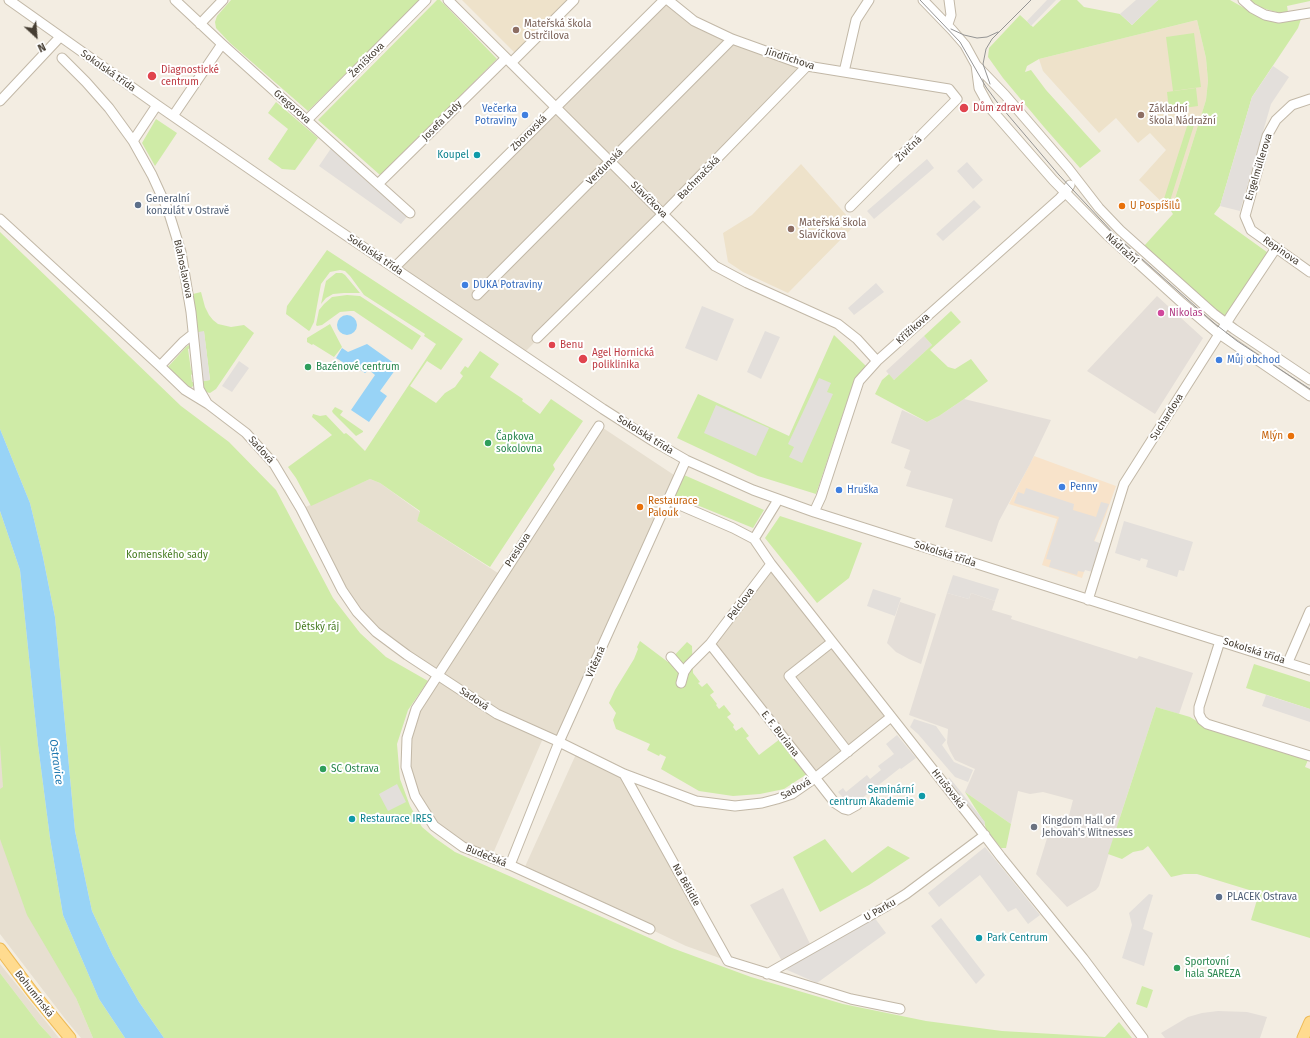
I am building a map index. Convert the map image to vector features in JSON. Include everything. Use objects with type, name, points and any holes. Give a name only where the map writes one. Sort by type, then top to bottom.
[{"type":"main road","name":"Bohumínská","points":[[0,949],[70,1038]]},
{"type":"main road","points":[[1303,1038],[1310,1022]]},
{"type":"street","name":"Sokolská třída","points":[[9,0],[157,105],[394,268],[603,409],[686,460],[730,481],[778,500],[1310,670]]},
{"type":"street","name":"Gregorova","points":[[175,0],[410,213]]},
{"type":"street","points":[[200,24],[223,0]]},
{"type":"street","name":"Ženíškova","points":[[307,120],[426,0]]},
{"type":"street","name":"Slavíčkova","points":[[448,0],[715,266],[787,302],[838,324],[857,339],[877,361]]},
{"type":"street","name":"Josefa Lady","points":[[378,184],[508,60],[574,0]]},
{"type":"street","name":"Zborovská","points":[[394,268],[664,0]]},
{"type":"street","name":"Jindřichova","points":[[668,0],[694,21],[732,39],[808,66],[949,89]]},
{"type":"street","points":[[844,72],[856,20],[869,0]]},
{"type":"street","name":"Nádražní","points":[[923,0],[948,24],[962,41],[976,65],[1005,95],[1068,168],[1106,216],[1162,268],[1226,323],[1310,380]]},
{"type":"street","points":[[948,24],[951,15],[949,0]]},
{"type":"street","points":[[1243,0],[1252,8],[1265,15],[1279,18],[1310,13]]},
{"type":"street","points":[[0,101],[60,37]]},
{"type":"street","name":"Verdunská","points":[[477,295],[732,39]]},
{"type":"street","points":[[173,116],[222,44]]},
{"type":"street","name":"Blahoslavova","points":[[62,58],[109,108],[133,141],[152,175],[168,210],[181,252],[189,298],[199,389],[208,404]]},
{"type":"street","name":"Nádražní","points":[[976,65],[979,88],[990,108],[1068,189],[1115,242],[1182,303],[1219,334],[1310,396]]},
{"type":"street","name":"Bachmačská","points":[[537,338],[664,214],[808,66]]},
{"type":"street","name":"Živičná","points":[[850,207],[957,100],[949,89]]},
{"type":"street","name":"Engelmüllerova","points":[[1251,230],[1244,216],[1267,136],[1276,120],[1292,105],[1310,99]]},
{"type":"street","points":[[133,141],[157,105]]},
{"type":"street","name":"Křižíkova","points":[[814,512],[821,497],[859,381],[877,361],[1068,189]]},
{"type":"street","name":"Sadová","points":[[0,219],[186,390],[208,404],[246,433],[274,464],[302,509],[342,590],[357,612],[376,632],[406,655],[497,714],[624,774],[696,801],[735,806],[762,803],[792,794],[815,778],[891,717]]},
{"type":"street","name":"Repinova","points":[[1251,230],[1310,272]]},
{"type":"street","name":"Suchardova","points":[[1088,600],[1124,484],[1226,323],[1276,248]]},
{"type":"street","points":[[160,366],[183,342],[193,334]]},
{"type":"street","name":"Preslova","points":[[438,675],[599,426]]},
{"type":"street","name":"Vítězná","points":[[510,865],[559,742],[686,460]]},
{"type":"street","points":[[668,500],[734,528],[754,539],[778,500]]},
{"type":"street","name":"Hrušovská","points":[[754,539],[832,642],[1001,857],[1083,958],[1144,1038]]},
{"type":"street","name":"Pelclova","points":[[710,644],[772,564]]},
{"type":"street","points":[[1288,662],[1310,611]]},
{"type":"street","points":[[1220,640],[1199,707],[1199,714],[1202,720],[1207,724],[1310,756]]},
{"type":"street","points":[[832,642],[788,676],[848,752]]},
{"type":"street","points":[[681,683],[684,672],[688,666],[710,644]]},
{"type":"street","name":"E. F. Buriana","points":[[710,644],[835,803],[848,810],[857,804]]},
{"type":"street","points":[[671,657],[684,672]]},
{"type":"street","name":"Budečská","points":[[438,675],[416,709],[407,738],[406,767],[411,788],[434,826],[463,847],[510,865],[650,929]]},
{"type":"street","name":"Na Bělidle","points":[[624,774],[728,961],[852,999],[900,1009]]},
{"type":"street","name":"U Parku","points":[[767,974],[896,900],[985,835]]},
{"type":"shaded area","name":"Mateřská škola Ostrčilova","points":[[462,0],[570,0],[516,54]]},
{"type":"shaded area","points":[[664,0],[694,21],[807,66],[523,354],[394,268]]},
{"type":"shaded area","points":[[1047,0],[1056,0],[1031,26],[1027,21]]},
{"type":"shaded area","points":[[1136,0],[1158,0],[1132,25],[1120,14]]},
{"type":"shaded area","name":"Základní škola Nádražní","points":[[1197,20],[1206,58],[1208,81],[1206,100],[1171,211],[1139,180],[1166,150],[1150,133],[1138,143],[1116,118],[1099,133],[1043,71],[1039,59]]},
{"type":"shaded area","points":[[1273,66],[1289,77],[1271,104],[1240,211],[1220,206],[1252,97]]},
{"type":"shaded area","points":[[334,144],[410,213],[401,224],[319,166]]},
{"type":"shaded area","points":[[927,159],[934,168],[874,219],[867,211]]},
{"type":"shaded area","points":[[967,162],[983,180],[973,189],[957,171]]},
{"type":"shaded area","name":"Mateřská škola Slavíčkova","points":[[801,164],[855,225],[788,293],[743,272],[728,262],[723,233],[752,215]]},
{"type":"shaded area","points":[[974,200],[981,207],[943,241],[936,234]]},
{"type":"shaded area","points":[[876,283],[884,292],[854,315],[848,308]]},
{"type":"shaded area","points":[[1157,296],[1203,338],[1155,414],[1087,371]]},
{"type":"shaded area","points":[[702,306],[734,319],[717,361],[685,348]]},
{"type":"shaded area","points":[[204,331],[210,380],[198,382],[193,333]]},
{"type":"shaded area","points":[[765,331],[780,337],[761,379],[747,372]]},
{"type":"shaded area","points":[[924,336],[932,345],[894,380],[886,371]]},
{"type":"shaded area","points":[[239,361],[249,368],[232,392],[222,386]]},
{"type":"shaded area","points":[[819,378],[831,383],[827,392],[833,394],[802,463],[789,457],[794,447],[788,444]]},
{"type":"shaded area","points":[[964,399],[1051,420],[1030,464],[999,521],[992,542],[945,527],[953,499],[906,486],[911,471],[904,468],[910,450],[891,443],[902,410],[927,422],[939,416]]},
{"type":"shaded area","points":[[716,405],[769,428],[756,456],[704,433]]},
{"type":"shaded area","points":[[600,426],[677,477],[559,742],[544,736],[491,858],[434,826],[411,788],[407,738],[438,675],[357,612],[301,509],[370,479],[380,483],[420,512],[417,521],[501,575]]},
{"type":"shaded area","points":[[1034,456],[1116,486],[1094,542],[1082,578],[1042,565],[1057,519],[1009,504]]},
{"type":"shaded area","points":[[1026,488],[1074,504],[1073,510],[1096,517],[1101,502],[1109,504],[1094,541],[1105,545],[1096,573],[1085,570],[1084,572],[1078,571],[1077,575],[1049,567],[1051,560],[1046,559],[1059,517],[1014,503],[1018,492],[1024,494]]},
{"type":"shaded area","points":[[1124,521],[1193,542],[1184,571],[1179,570],[1177,577],[1146,567],[1148,560],[1141,558],[1140,561],[1115,553]]},
{"type":"shaded area","points":[[771,564],[891,717],[815,778],[710,644]]},
{"type":"shaded area","points":[[953,575],[999,589],[995,601],[971,593],[969,599],[947,593]]},
{"type":"shaded area","points":[[873,589],[901,598],[895,616],[867,606]]},
{"type":"shaded area","points":[[947,593],[969,599],[971,593],[995,601],[992,610],[1012,616],[1011,619],[1137,659],[1139,656],[1193,673],[1179,714],[1156,707],[1099,886],[1096,890],[1067,907],[1036,874],[1053,819],[1067,823],[1073,800],[1043,792],[1030,794],[1018,791],[1011,824],[965,792],[975,769],[955,760],[947,743],[948,729],[909,715]]},
{"type":"shaded area","points":[[900,602],[936,614],[921,664],[896,652],[887,643]]},
{"type":"shaded area","points":[[1266,695],[1310,709],[1310,722],[1262,706]]},
{"type":"shaded area","points":[[0,713],[76,998],[93,1038],[81,1038],[0,934]]},
{"type":"shaded area","points":[[914,719],[936,726],[946,740],[942,745],[954,762],[973,770],[968,782],[955,777],[918,734],[910,727]]},
{"type":"shaded area","points":[[897,735],[916,758],[901,769],[900,768],[856,803],[852,798],[845,800],[838,792],[843,788],[846,792],[867,775],[870,779],[881,770],[878,766],[894,754],[886,744]]},
{"type":"shaded area","points":[[577,752],[624,774],[728,961],[686,946],[523,871]]},
{"type":"shaded area","points":[[949,777],[985,822],[982,832],[947,787]]},
{"type":"shaded area","points":[[397,784],[406,802],[388,811],[379,794]]},
{"type":"shaded area","points":[[985,847],[1040,915],[1028,924],[1016,908],[1008,912],[980,875],[939,907],[928,893]]},
{"type":"shaded area","points":[[783,888],[811,946],[782,961],[750,905]]},
{"type":"shaded area","points":[[1149,894],[1153,895],[1143,929],[1153,933],[1144,966],[1122,958],[1132,925],[1129,913]]},
{"type":"shaded area","points":[[874,917],[886,933],[817,983],[785,969]]},
{"type":"shaded area","points":[[941,918],[985,975],[976,984],[931,926]]},
{"type":"shaded area","points":[[0,964],[59,1038],[52,1038],[39,1024],[0,973]]},
{"type":"shaded area","points":[[1218,1011],[1247,1012],[1267,1017],[1260,1038],[1165,1038],[1161,1033],[1188,1017]]},
{"type":"green space","points":[[231,0],[420,0],[308,111],[230,43],[216,28],[215,22],[217,16]]},
{"type":"green space","points":[[437,0],[440,0],[497,59],[380,175],[318,120]]},
{"type":"green space","points":[[1061,0],[1077,0],[1084,7],[1120,14],[1132,25],[1158,0],[1230,0],[1262,18],[1282,21],[1301,19],[1298,28],[1252,97],[1220,206],[1214,214],[1271,255],[1228,320],[1144,246],[1173,214],[1171,211],[1206,100],[1208,81],[1206,58],[1197,20],[1039,59],[1027,66],[1025,72],[1031,70],[1046,90],[1101,151],[1080,168],[1003,78],[988,57],[989,48],[1020,15],[1033,27]]},
{"type":"green space","points":[[1247,0],[1310,1],[1287,6],[1288,12],[1280,13],[1258,7]]},
{"type":"green space","points":[[1194,33],[1201,87],[1173,91],[1166,37]]},
{"type":"green space","points":[[1196,88],[1198,106],[1169,110],[1167,92]]},
{"type":"green space","points":[[276,102],[318,138],[295,170],[282,169],[268,159],[288,129],[268,113]]},
{"type":"green space","points":[[1190,117],[1196,119],[1169,204],[1163,202]]},
{"type":"green space","points":[[156,119],[177,133],[155,166],[142,143]]},
{"type":"green space","name":"Komenského sady","points":[[0,232],[181,406],[229,442],[276,490],[333,598],[360,633],[386,657],[428,681],[408,710],[397,744],[400,779],[410,806],[422,827],[435,838],[455,852],[672,948],[751,977],[843,1004],[926,1021],[1002,1031],[1105,1037],[1119,1022],[1132,1038],[164,1038],[139,1002],[113,956],[92,911],[75,831],[55,617],[30,503],[0,429]]},
{"type":"green space","name":"Čapkova sokolovna","points":[[327,250],[463,339],[441,370],[427,361],[410,386],[436,403],[445,393],[455,387],[463,376],[460,373],[465,366],[468,368],[480,351],[499,364],[490,377],[523,399],[522,401],[540,414],[551,399],[583,421],[553,465],[555,469],[490,567],[417,521],[420,511],[380,483],[370,479],[311,506],[296,478],[288,467],[332,435],[312,417],[313,414],[320,416],[326,415],[344,434],[346,433],[365,451],[436,344],[424,336],[425,334],[364,295],[350,276],[345,271],[340,270],[330,272],[321,284],[314,322],[309,331],[286,314],[287,306]]},
{"type":"green space","points":[[336,273],[342,273],[345,275],[360,293],[333,294],[326,298],[321,304],[326,281]]},
{"type":"green space","points":[[201,292],[209,315],[218,324],[231,327],[244,325],[254,333],[216,389],[210,393],[204,390],[202,381],[210,380],[204,332],[196,332],[193,294]]},
{"type":"green space","points":[[347,295],[360,296],[421,336],[412,350],[354,311],[340,312],[322,325],[316,325],[319,310],[324,304],[332,297]]},
{"type":"green space","points":[[951,311],[961,322],[930,350],[948,367],[955,369],[971,359],[988,381],[939,416],[927,422],[875,394],[882,380],[889,374],[894,380],[932,345],[924,336]]},
{"type":"green space","points":[[330,324],[342,347],[334,357],[307,342],[307,338]]},
{"type":"green space","points":[[834,335],[866,366],[855,378],[816,494],[758,476],[677,438],[698,394],[789,436]]},
{"type":"green space","points":[[189,345],[191,346],[191,348],[188,349],[191,370],[194,373],[191,375],[194,385],[190,389],[167,368]]},
{"type":"green space","points":[[335,407],[343,411],[340,415],[363,432],[356,436],[333,413],[332,411]]},
{"type":"green space","points":[[684,475],[764,510],[753,528],[675,496]]},
{"type":"green space","points":[[0,511],[20,570],[38,745],[50,838],[63,915],[99,999],[125,1038],[93,1038],[76,998],[27,915],[0,839],[0,789],[3,787],[0,745]]},
{"type":"green space","points":[[780,516],[862,543],[849,578],[817,603],[765,538]]},
{"type":"green space","points":[[640,641],[668,662],[687,642],[692,646],[693,673],[700,682],[698,683],[702,687],[707,683],[714,692],[710,695],[719,709],[724,705],[731,714],[727,717],[734,725],[733,727],[736,731],[742,727],[749,736],[746,738],[759,755],[780,739],[807,774],[784,789],[760,794],[733,796],[699,791],[661,769],[666,757],[660,754],[659,756],[647,750],[650,744],[616,729],[613,720],[616,713],[609,703],[615,690],[634,659]]},
{"type":"green space","points":[[1254,664],[1310,682],[1310,709],[1246,688]]},
{"type":"green space","points":[[1156,707],[1190,717],[1208,728],[1308,760],[1305,767],[1310,769],[1310,938],[1251,920],[1259,893],[1197,874],[1184,874],[1171,877],[1148,846],[1143,850],[1133,852],[1122,859],[1108,854]]},
{"type":"green space","points":[[965,792],[1011,824],[1006,848],[1001,848],[986,829],[984,822]]},
{"type":"green space","points":[[825,839],[852,873],[888,846],[910,858],[869,885],[820,912],[793,857]]},
{"type":"green space","points":[[0,973],[39,1024],[52,1038],[0,1038]]},
{"type":"green space","points":[[1142,986],[1153,990],[1147,1008],[1136,1004]]},
{"type":"water","points":[[347,315],[354,318],[357,325],[354,332],[347,335],[340,332],[337,325],[340,318]]},
{"type":"water","points":[[367,344],[398,366],[380,391],[387,396],[369,422],[351,410],[375,375],[369,370],[365,373],[356,367],[349,370],[343,366],[344,363],[336,358],[342,348],[348,352]]},
{"type":"water","name":"Ostravice","points":[[0,429],[30,503],[55,617],[75,831],[92,911],[113,956],[139,1002],[164,1038],[125,1038],[99,999],[63,915],[50,838],[38,745],[20,570],[0,511]]},
{"type":"tram line","points":[[920,0],[960,42],[986,87],[997,102],[1059,175],[1115,235],[1214,323],[1237,341],[1310,389]]},
{"type":"tram line","points":[[990,84],[983,64],[986,49],[992,39],[1031,0]]},
{"type":"tram line","points":[[951,29],[964,35],[977,38],[987,37],[998,32]]},
{"type":"place","name":"Mateřská škola Ostrčilova","points":[[516,30]]},
{"type":"place","name":"Diagnostické centrum","points":[[152,76]]},
{"type":"place","name":"Dům zdraví","points":[[964,108]]},
{"type":"place","name":"Večerka Potraviny","points":[[525,115]]},
{"type":"place","name":"Základní škola Nádražní","points":[[1141,115]]},
{"type":"place","name":"Koupel","points":[[477,155]]},
{"type":"place","name":"Generalní konzulát v Ostravě","points":[[138,205]]},
{"type":"place","name":"U Pospíšilů","points":[[1122,206]]},
{"type":"place","name":"Mateřská škola Slavíčkova","points":[[791,229]]},
{"type":"place","name":"DUKA Potraviny","points":[[465,285]]},
{"type":"place","name":"Nikolas","points":[[1161,313]]},
{"type":"place","name":"Benu","points":[[552,345]]},
{"type":"place","name":"Agel Hornická poliklinika","points":[[583,359]]},
{"type":"place","name":"Můj obchod","points":[[1219,360]]},
{"type":"place","name":"Bazénové centrum","points":[[308,367]]},
{"type":"place","name":"Mlýn","points":[[1291,436]]},
{"type":"place","name":"Čapkova sokolovna","points":[[488,443]]},
{"type":"place","name":"Penny","points":[[1062,487]]},
{"type":"place","name":"Hruška","points":[[839,490]]},
{"type":"place","name":"Restaurace Palouk","points":[[640,507]]},
{"type":"place","name":"SC Ostrava","points":[[323,769]]},
{"type":"place","name":"Seminární centrum Akademie","points":[[922,796]]},
{"type":"place","name":"Restaurace IRES","points":[[352,819]]},
{"type":"place","name":"Kingdom Hall of Jehovah's Witnesses","points":[[1034,827]]},
{"type":"place","name":"PLACEK Ostrava","points":[[1219,897]]},
{"type":"place","name":"Park Centrum","points":[[979,938]]},
{"type":"place","name":"Sportovní hala SAREZA","points":[[1177,968]]},
{"type":"park label","name":"Dětský ráj","points":[[317,627]]}]
